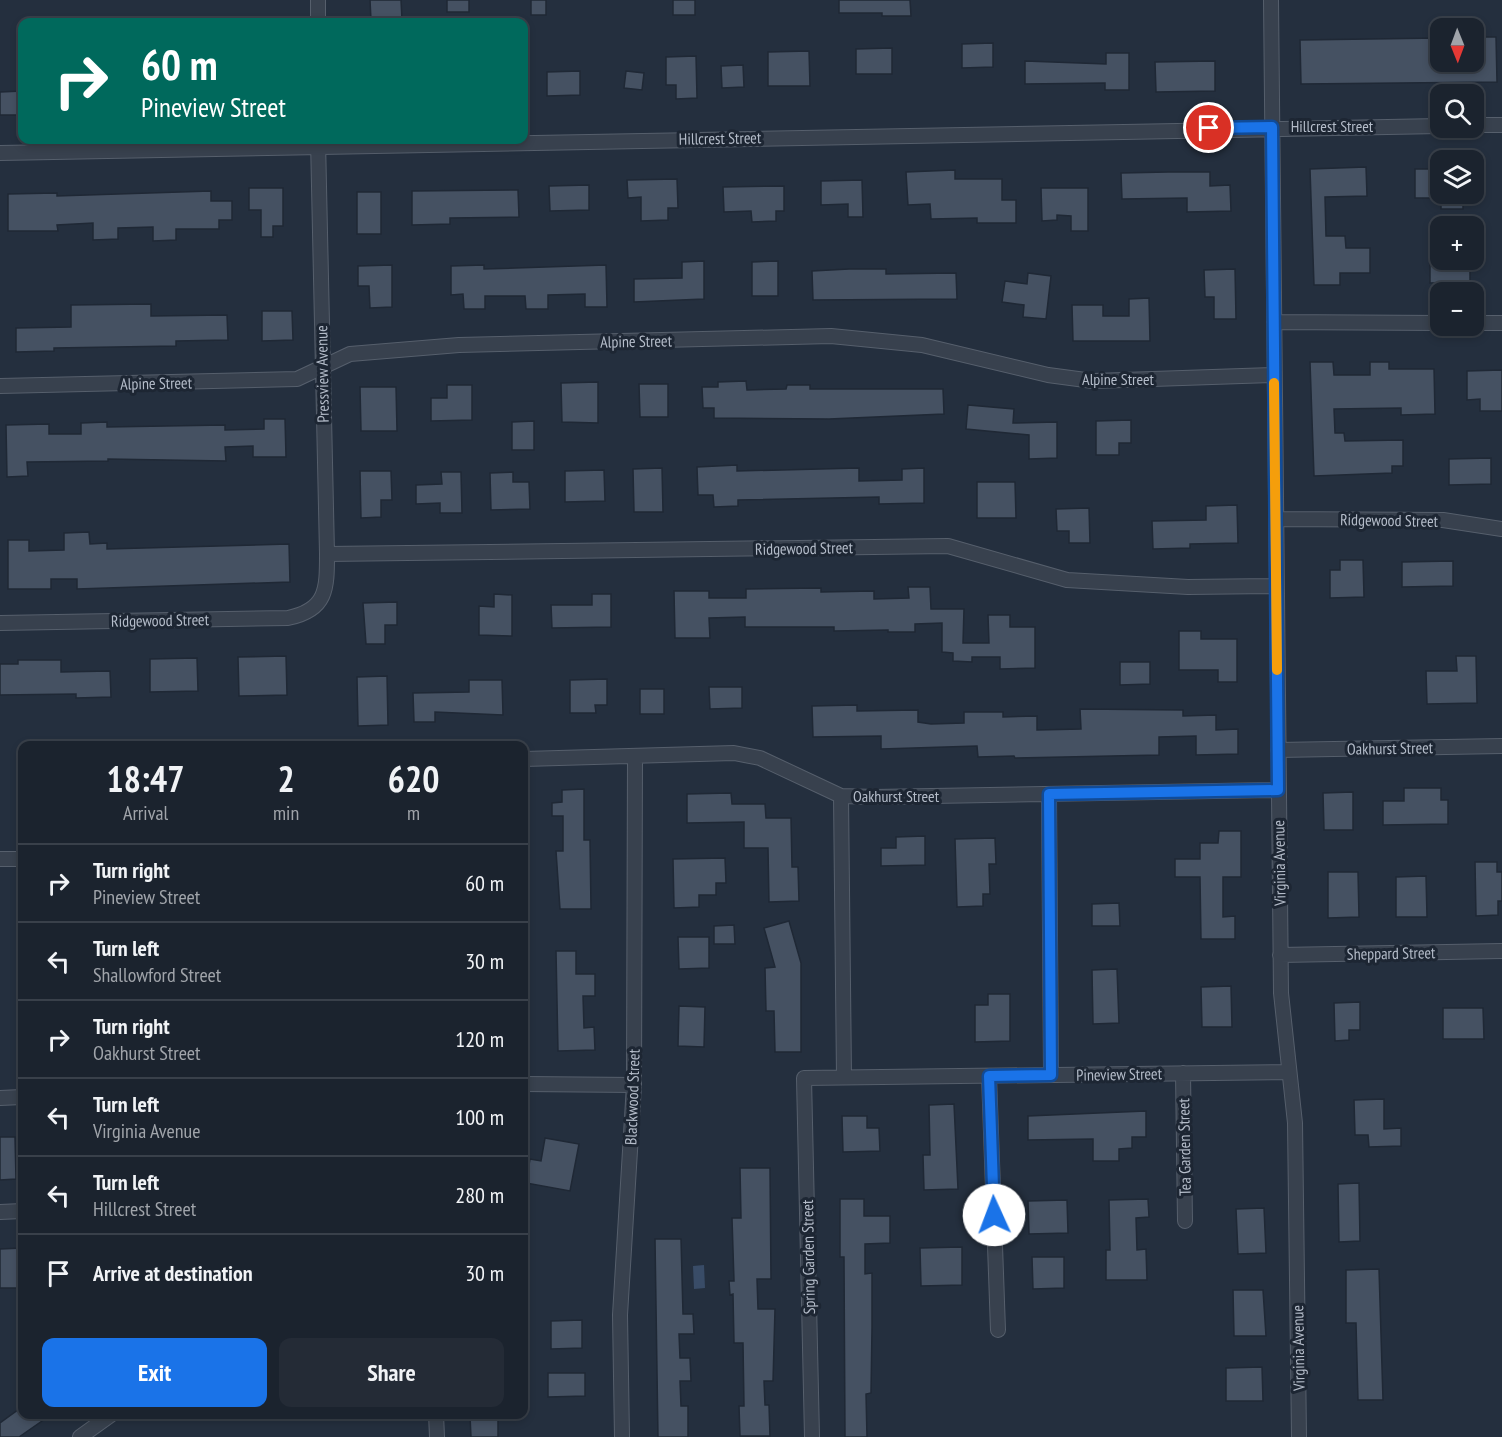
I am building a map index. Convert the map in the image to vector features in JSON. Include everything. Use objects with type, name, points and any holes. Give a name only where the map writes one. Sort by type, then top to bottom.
[{"type":"street","points":[[318,0],[318,18]]},
{"type":"street","name":"Virginia Avenue","points":[[1270,0],[1280,955],[1295,1124],[1299,1437]]},
{"type":"street","points":[[1484,125],[1502,125]]},
{"type":"street","name":"Hillcrest Street","points":[[528,139],[1430,126]]},
{"type":"street","name":"Hillcrest Street","points":[[0,153],[260,144]]},
{"type":"street","name":"Pressview Avenue","points":[[317,606],[327,581],[318,144]]},
{"type":"street","points":[[1274,322],[1430,323]]},
{"type":"street","points":[[1484,323],[1502,323]]},
{"type":"street","name":"Alpine Street","points":[[0,386],[297,379],[350,354],[459,345],[831,336],[922,345],[1048,375],[1093,381],[1274,375]]},
{"type":"street","name":"Ridgewood Street","points":[[1276,519],[1443,520],[1502,529]]},
{"type":"street","name":"Ridgewood Street","points":[[327,554],[948,546],[1067,580],[1188,587],[1276,586]]},
{"type":"street","name":"Ridgewood Street","points":[[0,623],[288,618],[305,614],[317,606]]},
{"type":"street","name":"Oakhurst Street","points":[[1278,750],[1502,746]]},
{"type":"street","name":"Oakhurst Street","points":[[528,759],[734,753],[760,758],[841,796],[1278,790]]},
{"type":"street","name":"Blackwood Street","points":[[622,1437],[620,1315],[634,1085],[635,756]]},
{"type":"street","points":[[1049,794],[1051,1075]]},
{"type":"street","points":[[841,796],[844,1077]]},
{"type":"street","points":[[0,860],[18,859]]},
{"type":"street","name":"Sheppard Street","points":[[1280,955],[1502,951]]},
{"type":"street","name":"Pineview Street","points":[[804,1078],[1289,1072]]},
{"type":"street","name":"Tea Garden Street","points":[[1183,1073],[1185,1221]]},
{"type":"street","points":[[989,1076],[998,1330]]},
{"type":"street","name":"Spring Garden Street","points":[[804,1078],[812,1437]]},
{"type":"street","points":[[528,1084],[634,1085]]},
{"type":"street","points":[[0,1098],[18,1097]]},
{"type":"street","points":[[0,1212],[18,1211]]},
{"type":"street","points":[[80,1437],[105,1419]]},
{"type":"street","points":[[436,1419],[437,1437]]},
{"type":"water","points":[[704,1265],[705,1288],[694,1289],[693,1266]]},
{"type":"building","points":[[370,0],[401,0],[402,18],[371,18]]},
{"type":"building","points":[[447,0],[469,0],[469,12],[447,12]]},
{"type":"building","points":[[531,0],[546,0],[546,15],[531,15]]},
{"type":"building","points":[[673,0],[695,0],[695,15],[673,15]]},
{"type":"building","points":[[839,0],[910,0],[911,16],[839,13]]},
{"type":"building","points":[[1484,37],[1496,37],[1497,82],[1301,84],[1300,40],[1430,38],[1430,72],[1484,72]]},
{"type":"building","points":[[993,43],[993,67],[962,68],[962,44]]},
{"type":"building","points":[[892,48],[892,74],[856,74],[856,49]]},
{"type":"building","points":[[809,51],[810,86],[768,86],[768,52]]},
{"type":"building","points":[[1106,53],[1129,53],[1129,90],[1105,90],[1105,83],[1025,84],[1025,61],[1106,64]]},
{"type":"building","points":[[696,56],[697,98],[676,99],[676,85],[666,85],[666,57]]},
{"type":"building","points":[[1215,61],[1215,91],[1156,92],[1155,62]]},
{"type":"building","points":[[743,65],[744,87],[722,88],[721,66]]},
{"type":"building","points":[[580,71],[580,95],[547,96],[547,72]]},
{"type":"building","points":[[626,71],[644,73],[642,90],[624,88]]},
{"type":"building","points":[[18,91],[18,115],[0,115],[0,92]]},
{"type":"building","points":[[1366,167],[1367,196],[1325,197],[1326,236],[1345,236],[1346,248],[1370,248],[1370,273],[1340,273],[1340,285],[1314,285],[1310,169]]},
{"type":"building","points":[[1415,169],[1430,169],[1430,198],[1415,198]]},
{"type":"building","points":[[955,170],[955,179],[1002,179],[1002,200],[1016,200],[1016,223],[977,223],[977,218],[931,219],[930,204],[908,205],[906,172]]},
{"type":"building","points":[[1210,172],[1210,186],[1230,185],[1231,211],[1187,212],[1187,198],[1122,199],[1121,173]]},
{"type":"building","points":[[677,179],[678,208],[668,208],[668,220],[641,221],[641,197],[628,198],[627,180]]},
{"type":"building","points":[[862,180],[863,217],[848,217],[848,204],[821,205],[821,181]]},
{"type":"building","points":[[589,185],[589,210],[550,211],[549,186]]},
{"type":"building","points":[[784,186],[784,211],[776,211],[776,221],[752,222],[751,211],[724,212],[723,187]]},
{"type":"building","points":[[249,188],[283,188],[283,226],[273,226],[273,237],[261,237],[261,210],[249,210]]},
{"type":"building","points":[[1041,188],[1088,188],[1088,231],[1071,231],[1071,216],[1057,215],[1057,220],[1042,221]]},
{"type":"building","points":[[518,190],[519,217],[450,218],[450,224],[412,225],[412,191]]},
{"type":"building","points":[[211,191],[211,201],[232,201],[232,220],[219,220],[219,229],[176,229],[176,240],[153,241],[153,227],[118,228],[118,239],[93,240],[93,223],[57,225],[58,231],[8,231],[8,194],[57,193],[57,196]]},
{"type":"building","points":[[357,192],[381,192],[381,234],[357,234]]},
{"type":"building","points":[[1441,204],[1463,204],[1463,209],[1441,209]]},
{"type":"building","points":[[704,261],[704,299],[634,302],[634,279],[682,278],[682,262]]},
{"type":"building","points":[[778,261],[778,296],[752,296],[752,262]]},
{"type":"building","points":[[392,265],[392,307],[370,308],[369,286],[358,286],[358,266]]},
{"type":"building","points":[[484,265],[484,269],[606,265],[607,307],[585,307],[585,294],[548,295],[548,309],[526,309],[525,296],[485,296],[485,309],[464,309],[463,294],[451,295],[451,266]]},
{"type":"building","points":[[886,269],[886,274],[956,273],[957,299],[813,300],[812,271]]},
{"type":"building","points":[[1235,269],[1236,319],[1214,319],[1214,297],[1205,297],[1204,270]]},
{"type":"building","points":[[1430,270],[1470,270],[1470,282],[1430,282]]},
{"type":"building","points":[[1028,273],[1051,276],[1046,319],[1023,317],[1024,305],[1002,302],[1005,281],[1027,284]]},
{"type":"building","points":[[1149,298],[1150,341],[1073,341],[1072,305],[1103,305],[1103,316],[1129,316],[1129,299]]},
{"type":"building","points":[[151,304],[151,316],[227,315],[228,340],[176,341],[176,346],[54,348],[54,351],[16,352],[16,328],[71,327],[71,305]]},
{"type":"building","points":[[262,311],[292,311],[293,340],[262,341]]},
{"type":"building","points":[[1310,362],[1333,362],[1334,375],[1370,375],[1370,362],[1389,362],[1389,369],[1434,369],[1435,414],[1401,415],[1401,408],[1334,409],[1335,433],[1344,433],[1345,441],[1403,440],[1403,466],[1392,466],[1392,473],[1314,476]]},
{"type":"building","points":[[1502,370],[1502,411],[1480,411],[1480,399],[1467,400],[1467,371]]},
{"type":"building","points":[[746,381],[747,390],[786,389],[787,385],[810,385],[810,389],[943,389],[944,414],[829,419],[714,418],[714,408],[703,408],[702,387],[718,387],[718,382]]},
{"type":"building","points":[[598,382],[598,423],[562,422],[561,383]]},
{"type":"building","points":[[639,384],[668,384],[668,417],[640,417]]},
{"type":"building","points":[[447,385],[472,385],[472,420],[431,421],[431,398],[447,398]]},
{"type":"building","points":[[360,387],[396,387],[397,431],[361,431]]},
{"type":"building","points":[[968,405],[1014,409],[1013,423],[1057,422],[1057,458],[1029,459],[1029,435],[966,429]]},
{"type":"building","points":[[264,419],[285,419],[286,457],[253,457],[253,446],[225,447],[226,461],[108,459],[108,461],[27,462],[28,476],[7,477],[6,425],[49,424],[49,434],[81,434],[81,423],[107,422],[107,427],[225,425],[225,430],[264,429]]},
{"type":"building","points":[[1131,420],[1131,443],[1119,443],[1119,455],[1096,455],[1096,421]]},
{"type":"building","points":[[534,421],[534,450],[512,450],[512,422]]},
{"type":"building","points":[[1491,458],[1491,484],[1449,485],[1449,459]]},
{"type":"building","points":[[737,465],[737,471],[859,468],[859,481],[902,480],[902,469],[924,468],[924,503],[879,504],[879,497],[738,500],[738,506],[714,507],[713,495],[698,495],[697,467]]},
{"type":"building","points":[[662,468],[663,512],[634,512],[633,469]]},
{"type":"building","points":[[604,470],[605,501],[565,502],[565,471]]},
{"type":"building","points":[[360,471],[391,471],[392,500],[381,500],[381,517],[361,518]]},
{"type":"building","points":[[441,472],[461,472],[462,513],[440,513],[440,503],[416,504],[416,485],[442,484]]},
{"type":"building","points":[[513,472],[513,482],[529,482],[530,509],[491,510],[490,473]]},
{"type":"building","points":[[977,482],[1015,482],[1016,518],[977,518]]},
{"type":"building","points":[[1237,505],[1238,543],[1190,544],[1190,548],[1153,549],[1152,521],[1206,520],[1206,506]]},
{"type":"building","points":[[1089,508],[1090,543],[1069,543],[1069,531],[1057,531],[1056,509]]},
{"type":"building","points":[[89,532],[90,544],[107,543],[107,549],[289,544],[290,582],[77,589],[77,579],[51,579],[51,589],[8,589],[8,540],[29,540],[29,551],[64,550],[64,533]]},
{"type":"building","points":[[1340,560],[1363,560],[1364,597],[1330,598],[1330,570],[1340,570]]},
{"type":"building","points":[[1453,561],[1453,586],[1402,587],[1402,562]]},
{"type":"building","points":[[908,587],[930,587],[931,609],[964,609],[963,643],[989,643],[988,615],[1010,615],[1010,627],[1035,627],[1035,668],[1000,669],[1000,657],[972,657],[972,662],[953,661],[953,653],[942,652],[942,623],[915,624],[915,632],[834,631],[834,627],[745,627],[745,617],[709,618],[710,638],[675,638],[674,591],[709,591],[709,598],[746,598],[746,589],[821,588],[821,592],[874,591],[874,599],[909,598]]},
{"type":"building","points":[[494,594],[512,595],[512,636],[479,635],[479,606],[494,607]]},
{"type":"building","points":[[592,594],[611,594],[611,627],[552,628],[551,605],[592,605]]},
{"type":"building","points":[[397,602],[397,625],[385,625],[385,644],[366,644],[363,603]]},
{"type":"building","points":[[1179,631],[1201,631],[1201,639],[1237,639],[1237,682],[1218,682],[1218,670],[1179,670]]},
{"type":"building","points":[[286,656],[287,695],[239,696],[238,657]]},
{"type":"building","points":[[1456,656],[1476,656],[1477,703],[1427,704],[1426,671],[1457,671]]},
{"type":"building","points":[[197,658],[198,691],[150,692],[150,659]]},
{"type":"building","points":[[18,660],[61,660],[61,672],[110,671],[111,697],[76,698],[76,694],[0,695],[0,664],[18,664]]},
{"type":"building","points":[[1120,662],[1150,662],[1150,684],[1120,685]]},
{"type":"building","points":[[387,676],[388,725],[358,726],[357,677]]},
{"type":"building","points":[[607,679],[607,705],[595,705],[596,713],[570,713],[570,680]]},
{"type":"building","points":[[469,680],[502,680],[503,715],[435,712],[435,722],[414,722],[413,693],[469,692]]},
{"type":"building","points":[[709,687],[742,687],[742,708],[710,709]]},
{"type":"building","points":[[640,689],[664,689],[664,714],[640,714]]},
{"type":"building","points":[[857,705],[857,711],[918,710],[918,722],[931,724],[964,723],[964,712],[1003,712],[1003,717],[1037,716],[1037,730],[1081,729],[1080,709],[1183,710],[1183,716],[1216,715],[1216,730],[1238,729],[1238,754],[1196,755],[1196,736],[1159,737],[1159,755],[1015,758],[1014,756],[978,757],[977,746],[881,749],[881,736],[813,737],[812,706]]},
{"type":"building","points":[[1404,788],[1441,788],[1441,800],[1448,800],[1448,824],[1383,825],[1383,801],[1404,801]]},
{"type":"building","points":[[584,789],[584,840],[590,840],[591,909],[560,909],[556,851],[563,851],[563,816],[552,816],[552,803],[562,802],[562,790]]},
{"type":"building","points":[[1353,792],[1353,830],[1324,830],[1323,793]]},
{"type":"building","points":[[731,793],[732,804],[765,804],[766,818],[791,818],[792,867],[798,867],[799,901],[769,902],[768,848],[744,848],[744,822],[687,823],[687,794]]},
{"type":"building","points":[[1219,831],[1241,831],[1241,877],[1223,877],[1223,917],[1235,916],[1235,939],[1201,939],[1200,877],[1175,877],[1175,859],[1200,859],[1200,843],[1218,843]]},
{"type":"building","points":[[925,836],[925,865],[881,866],[881,848],[896,848],[896,837]]},
{"type":"building","points":[[995,838],[996,864],[989,864],[990,894],[983,894],[983,906],[957,907],[955,839]]},
{"type":"building","points":[[725,858],[726,883],[716,883],[716,895],[699,895],[699,907],[674,908],[673,859]]},
{"type":"building","points":[[1475,862],[1497,862],[1497,872],[1502,872],[1502,901],[1498,901],[1498,915],[1476,916]]},
{"type":"building","points":[[1328,872],[1358,872],[1359,917],[1328,918]]},
{"type":"building","points":[[1426,876],[1427,917],[1396,917],[1396,877]]},
{"type":"building","points":[[1119,903],[1120,926],[1092,926],[1092,904]]},
{"type":"building","points":[[789,921],[801,963],[801,1052],[775,1052],[774,1011],[766,1011],[765,968],[775,967],[764,928]]},
{"type":"building","points":[[734,925],[735,944],[714,944],[714,926]]},
{"type":"building","points":[[678,937],[709,937],[709,968],[679,969]]},
{"type":"building","points":[[556,951],[576,951],[576,974],[595,974],[595,996],[583,996],[584,1028],[594,1027],[595,1050],[558,1051]]},
{"type":"building","points":[[1117,969],[1119,1023],[1093,1024],[1092,970]]},
{"type":"building","points":[[1231,986],[1232,1027],[1202,1027],[1201,987]]},
{"type":"building","points":[[988,994],[1010,994],[1010,1041],[975,1042],[975,1005],[988,1005]]},
{"type":"building","points":[[1360,1002],[1360,1030],[1349,1030],[1349,1040],[1335,1041],[1334,1003]]},
{"type":"building","points":[[679,1006],[705,1007],[704,1047],[678,1046]]},
{"type":"building","points":[[1443,1008],[1483,1008],[1484,1039],[1443,1039]]},
{"type":"building","points":[[1384,1099],[1384,1129],[1401,1128],[1401,1146],[1369,1147],[1368,1135],[1355,1135],[1354,1100]]},
{"type":"building","points":[[954,1104],[958,1189],[924,1190],[923,1155],[930,1155],[929,1105]]},
{"type":"building","points":[[1146,1111],[1146,1137],[1132,1137],[1132,1148],[1119,1149],[1119,1161],[1093,1161],[1093,1139],[1028,1140],[1028,1116]]},
{"type":"building","points":[[842,1116],[867,1116],[867,1128],[879,1128],[880,1151],[843,1152]]},
{"type":"building","points":[[0,1137],[15,1137],[16,1179],[0,1180]]},
{"type":"building","points":[[545,1138],[579,1144],[570,1191],[528,1183],[530,1159],[541,1161]]},
{"type":"building","points":[[740,1168],[770,1168],[771,1279],[757,1279],[758,1309],[775,1309],[773,1381],[764,1381],[765,1405],[769,1405],[770,1436],[740,1436],[739,1406],[744,1406],[743,1343],[734,1343],[733,1294],[730,1295],[729,1281],[734,1281],[732,1218],[741,1218]]},
{"type":"building","points":[[1359,1183],[1360,1241],[1339,1242],[1338,1184]]},
{"type":"building","points":[[840,1199],[864,1199],[864,1216],[890,1216],[890,1243],[865,1244],[865,1274],[872,1273],[871,1393],[866,1394],[867,1437],[845,1437],[844,1257],[840,1257]]},
{"type":"building","points":[[1148,1199],[1149,1217],[1136,1218],[1137,1250],[1146,1249],[1147,1280],[1106,1280],[1106,1250],[1110,1250],[1109,1200]]},
{"type":"building","points":[[1067,1200],[1068,1233],[1029,1234],[1028,1201]]},
{"type":"building","points":[[1264,1208],[1266,1253],[1238,1254],[1236,1209]]},
{"type":"building","points":[[655,1239],[681,1239],[683,1314],[693,1314],[694,1334],[679,1334],[680,1358],[690,1358],[691,1381],[680,1381],[681,1406],[688,1406],[688,1437],[658,1437]]},
{"type":"building","points":[[962,1247],[962,1285],[921,1286],[920,1248]]},
{"type":"building","points":[[18,1248],[18,1288],[0,1288],[0,1249]]},
{"type":"building","points":[[1032,1257],[1064,1257],[1064,1288],[1033,1289]]},
{"type":"building","points":[[1379,1269],[1383,1400],[1358,1400],[1356,1323],[1346,1323],[1346,1270]]},
{"type":"building","points":[[1233,1290],[1263,1290],[1266,1336],[1234,1336]]},
{"type":"building","points":[[582,1320],[582,1348],[551,1349],[551,1321]]},
{"type":"building","points":[[1262,1367],[1263,1401],[1226,1401],[1226,1368]]},
{"type":"building","points":[[548,1373],[585,1373],[585,1396],[548,1397]]},
{"type":"building","points":[[18,1410],[18,1419],[45,1419],[19,1437],[0,1437],[0,1423]]},
{"type":"building","points":[[470,1419],[498,1419],[498,1437],[471,1437]]},
{"type":"slow traffic","points":[[1274,383],[1277,670]]},
{"type":"route","points":[[994,1215],[989,1076],[1051,1075],[1049,794],[1278,790],[1272,127],[1209,128]]}]
